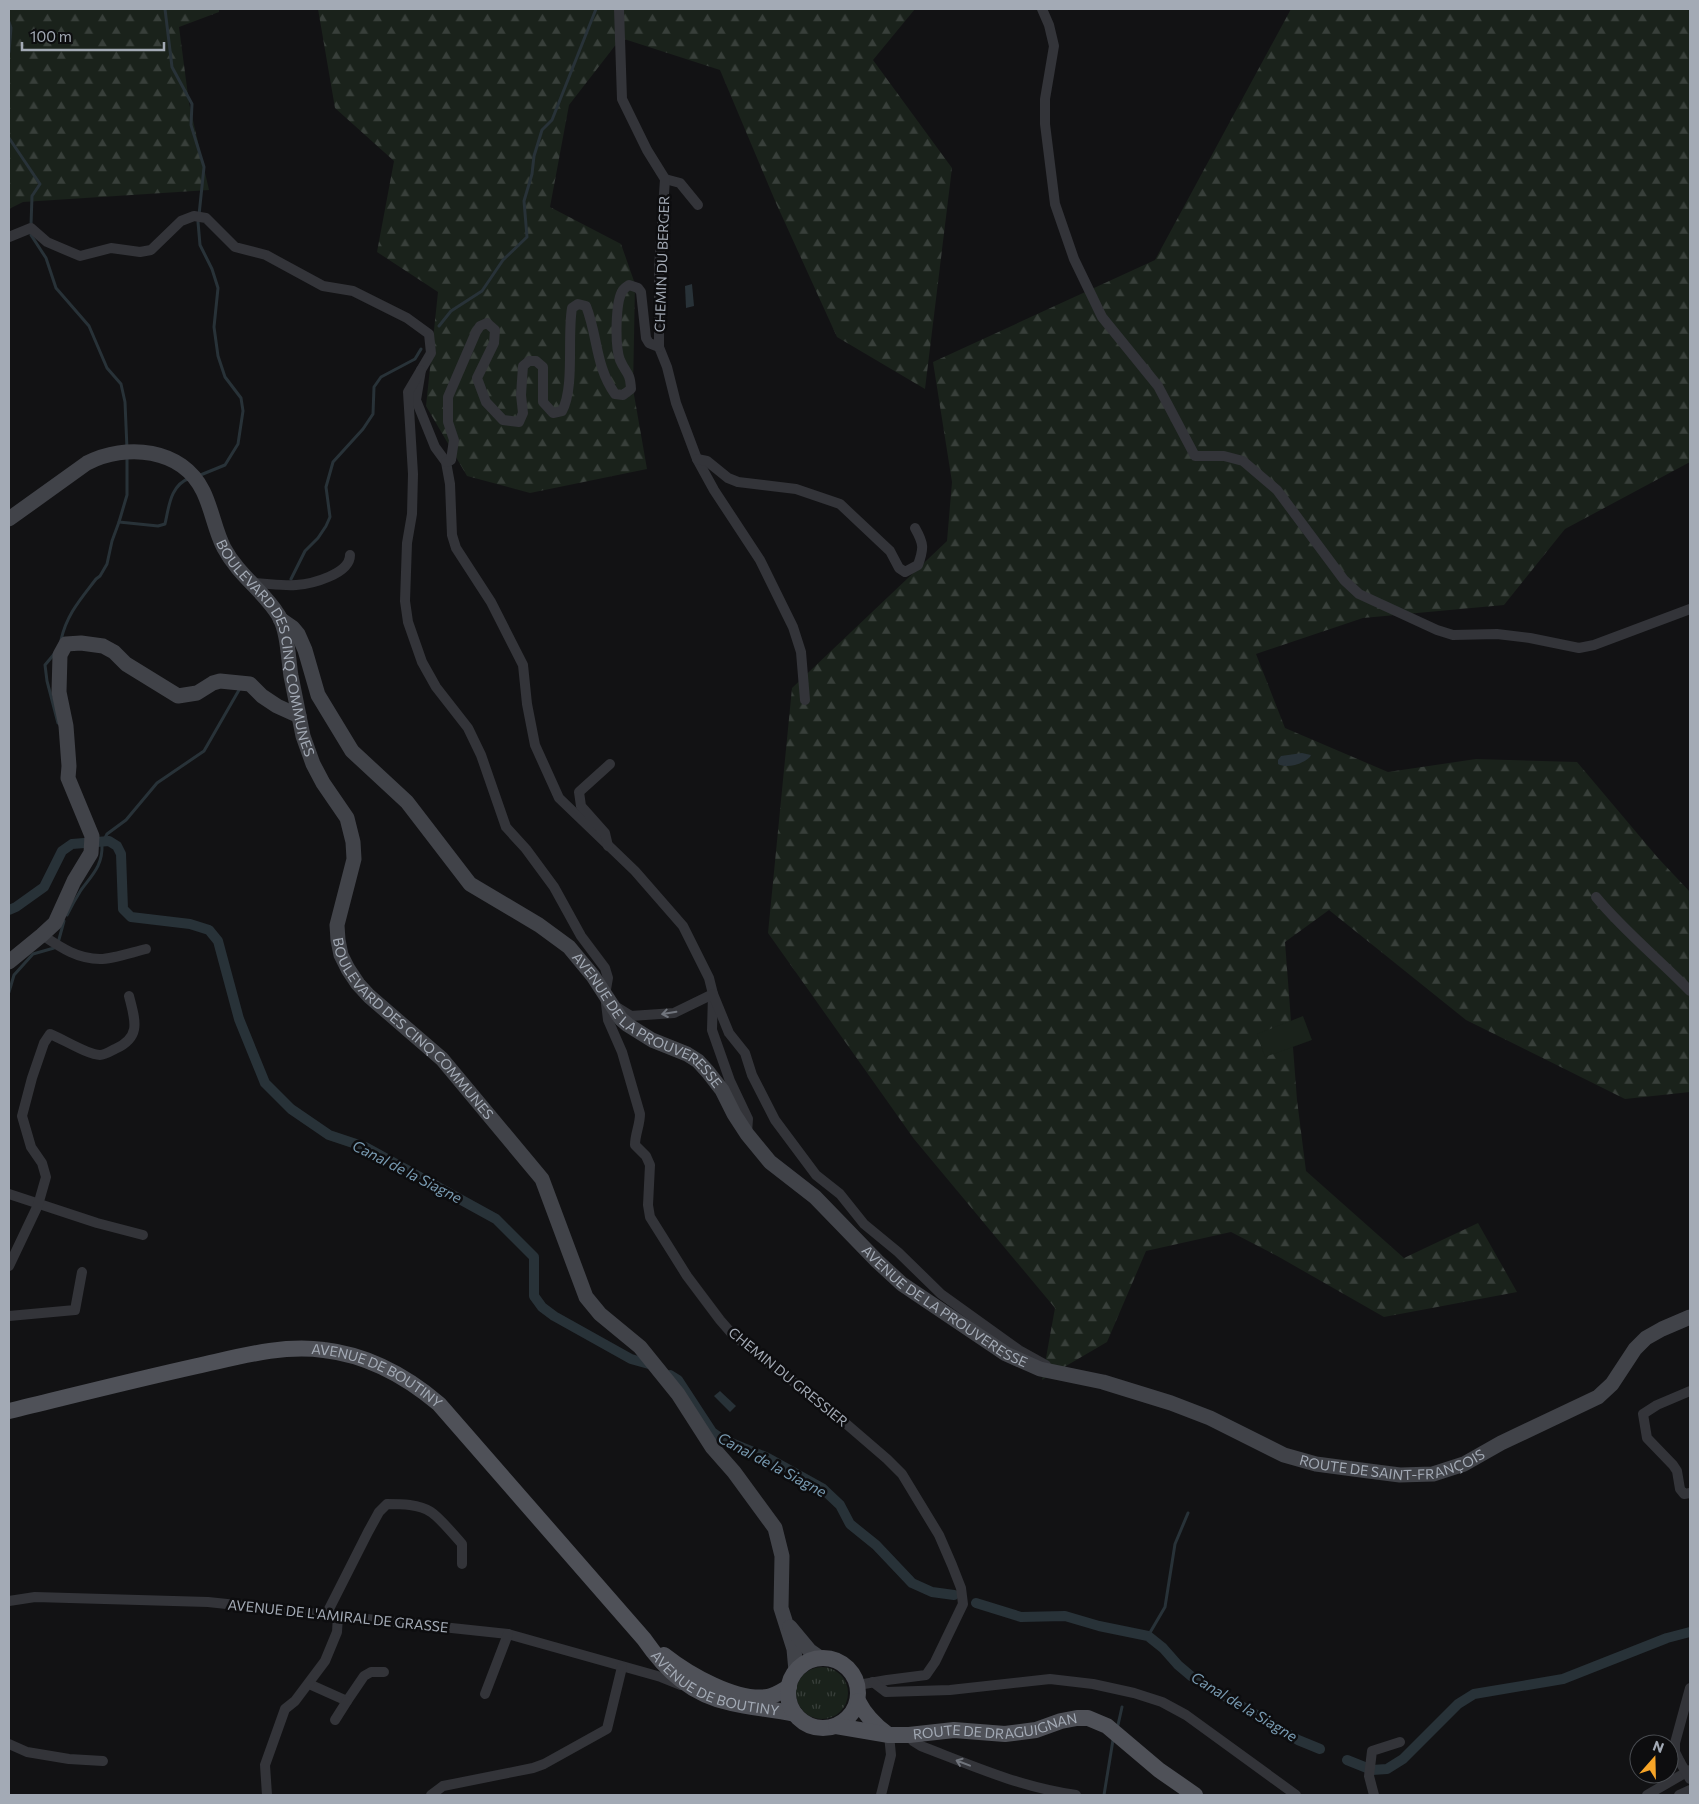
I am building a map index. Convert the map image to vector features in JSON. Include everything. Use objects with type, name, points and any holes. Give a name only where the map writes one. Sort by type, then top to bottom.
[{"type":"main road","name":"BOULEVARD DES CINQ COMMUNES","points":[[9,519],[87,463],[121,451],[138,451],[170,459],[182,465],[198,481],[210,506],[223,546],[233,564],[280,618],[286,639],[303,736],[310,757],[323,782],[346,818],[353,842],[354,859],[336,925],[341,955],[348,969],[369,996],[442,1059],[542,1179],[586,1297],[600,1314],[640,1347],[678,1394],[712,1447],[734,1472],[775,1528],[782,1556],[781,1608],[794,1649],[796,1671]]},
{"type":"main road","name":"AVENUE DE LA PROUVERESSE","points":[[280,618],[298,634],[305,650],[318,696],[352,751],[407,802],[470,884],[539,924],[570,947],[628,1026],[652,1040],[687,1054],[698,1061],[722,1090],[747,1134],[770,1162],[815,1198],[876,1261],[902,1284],[1006,1354],[1040,1369],[1064,1375]]},
{"type":"main road","points":[[9,962],[55,923],[74,881],[91,853],[92,836],[68,778],[66,726],[59,692],[60,655],[66,644],[81,643],[103,646],[114,652],[126,664],[178,696],[196,693],[220,681],[250,684],[262,696],[277,706],[299,716]]},
{"type":"main road","name":"ROUTE DE SAINT-FRANÇOIS","points":[[1064,1375],[1102,1382],[1171,1403],[1210,1418],[1284,1456],[1316,1464],[1400,1475],[1433,1474],[1464,1464],[1501,1443],[1598,1397],[1612,1384],[1635,1349],[1646,1338],[1690,1317]]},
{"type":"main road","name":"AVENUE DE BOUTINY","points":[[9,1411],[241,1357],[295,1348],[325,1350],[367,1360],[414,1384],[439,1404],[644,1639],[668,1677],[709,1691],[757,1698],[769,1697],[789,1687]]},
{"type":"main road","points":[[784,1619],[810,1651],[820,1658]]},
{"type":"main road","name":"AVENUE DE BOUTINY","points":[[644,1639],[709,1691],[730,1703],[795,1714]]},
{"type":"main road","points":[[863,1690],[853,1712],[846,1720],[836,1726],[826,1728],[816,1727],[804,1722],[795,1714],[788,1696],[789,1687],[796,1671],[811,1660],[830,1658],[844,1665],[854,1676],[863,1690],[862,1710],[889,1735]]},
{"type":"main road","name":"ROUTE DE DRAGUIGNAN","points":[[836,1726],[889,1735],[909,1735],[954,1730],[1005,1734],[1036,1730],[1069,1719],[1088,1718],[1107,1726],[1159,1770],[1195,1795]]},
{"type":"street","name":"CHEMIN DU BERGER","points":[[446,462],[451,460],[454,440],[448,422],[448,397],[480,326],[487,323],[495,330],[494,343],[477,378],[486,402],[503,420],[519,422],[524,413],[521,395],[523,366],[529,361],[536,361],[543,367],[543,402],[554,413],[562,411],[566,404],[570,321],[572,308],[578,304],[586,306],[606,382],[615,394],[622,395],[631,389],[630,377],[620,360],[616,341],[621,297],[623,290],[629,284],[638,288],[641,292],[646,338],[654,346],[659,347],[659,268],[665,180],[647,150],[622,99],[618,9]]},
{"type":"street","points":[[1042,9],[1049,25],[1054,46],[1045,99],[1045,124],[1055,204],[1074,259],[1102,316],[1158,386],[1195,456],[1224,456],[1243,461],[1277,490],[1344,580],[1359,594],[1437,630],[1454,635],[1497,634],[1530,638],[1579,648],[1594,645],[1690,610]]},
{"type":"street","points":[[665,180],[680,183],[698,205]]},
{"type":"street","points":[[9,237],[30,228],[47,242],[80,256],[111,248],[140,252],[151,250],[181,221],[194,216],[206,218],[235,247],[266,256],[323,286],[353,291],[407,318],[429,334],[431,353],[421,370],[416,400],[434,447],[446,462],[450,484],[452,535],[456,548],[491,602],[522,665],[534,745],[559,798],[635,871],[683,926],[709,978],[713,994],[729,1033],[745,1053],[752,1075],[775,1120],[816,1175],[840,1194],[864,1224],[898,1252],[940,1294],[1019,1350],[1064,1375]]},
{"type":"street","points":[[659,347],[667,367],[676,403],[697,459],[714,490],[760,560],[793,627],[801,652],[805,700]]},
{"type":"street","name":"CHEMIN DU GRESSIER","points":[[421,370],[408,392],[413,474],[412,514],[406,543],[405,601],[410,629],[422,662],[436,687],[468,728],[481,755],[506,827],[526,848],[554,887],[581,936],[605,968],[608,978],[608,1020],[622,1052],[640,1114],[640,1122],[635,1134],[635,1145],[646,1156],[650,1165],[648,1205],[650,1217],[687,1276],[733,1335],[771,1366],[822,1403],[902,1474],[939,1535],[960,1588],[963,1604],[935,1662],[926,1675],[863,1690]]},
{"type":"street","points":[[697,459],[707,461],[728,478],[738,482],[796,489],[840,504],[890,551],[899,568],[905,572],[918,565],[924,549],[916,528]]},
{"type":"street","points":[[249,583],[296,585],[322,580],[344,569],[350,561],[350,555]]},
{"type":"street","points":[[609,847],[605,833],[581,806],[579,792],[610,764]]},
{"type":"street","points":[[1596,897],[1613,918],[1659,959],[1690,991]]},
{"type":"street","points":[[42,935],[68,952],[101,959],[146,949]]},
{"type":"street","points":[[609,1000],[631,1016],[674,1013],[713,994]]},
{"type":"street","points":[[713,994],[712,1030],[730,1080],[748,1119],[747,1134]]},
{"type":"street","points":[[9,1266],[12,1252],[38,1204],[46,1177],[42,1162],[31,1147],[22,1116],[44,1043],[50,1034],[86,1052],[101,1055],[126,1044],[134,1033],[135,1020],[129,996]]},
{"type":"street","points":[[9,1194],[97,1223],[143,1235]]},
{"type":"street","points":[[9,1316],[75,1310],[82,1272]]},
{"type":"street","points":[[1690,1391],[1643,1414],[1647,1438],[1677,1471],[1680,1489],[1684,1494],[1690,1493]]},
{"type":"street","points":[[326,1615],[368,1532],[379,1512],[387,1504],[402,1504],[432,1512],[462,1544],[462,1564]]},
{"type":"street","name":"AVENUE DE L'AMIRAL DE GRASSE","points":[[9,1601],[35,1598],[197,1601],[508,1634],[622,1667],[668,1677]]},
{"type":"street","points":[[267,1795],[265,1765],[275,1734],[285,1709],[295,1701],[325,1661],[337,1632],[338,1616]]},
{"type":"street","points":[[485,1694],[508,1634]]},
{"type":"street","points":[[431,1795],[443,1786],[538,1766],[607,1729],[622,1667]]},
{"type":"street","points":[[335,1720],[364,1676],[371,1672],[384,1672]]},
{"type":"street","points":[[863,1690],[886,1692],[950,1690],[1050,1679],[1093,1684],[1134,1692],[1162,1702],[1186,1715],[1296,1795]]},
{"type":"street","points":[[308,1684],[348,1701]]},
{"type":"street","points":[[1690,1688],[1675,1743],[1675,1752],[1690,1780]]},
{"type":"street","points":[[881,1795],[891,1754],[889,1735]]},
{"type":"street","points":[[909,1735],[913,1741],[921,1746],[1009,1780],[1054,1792],[1076,1795]]},
{"type":"street","points":[[1374,1795],[1369,1776],[1372,1751],[1400,1742]]},
{"type":"street","points":[[9,1744],[27,1752],[69,1759],[103,1761]]},
{"type":"street","points":[[1647,1795],[1690,1770]]},
{"type":"street","points":[[1679,1795],[1690,1790]]},
{"type":"green space","points":[[9,9],[219,9],[219,12],[179,27],[189,103],[209,190],[23,202],[9,209]]},
{"type":"green space","points":[[318,9],[915,9],[873,60],[952,168],[925,389],[837,337],[776,203],[720,70],[621,38],[569,105],[550,207],[621,244],[635,284],[633,389],[647,469],[530,493],[467,476],[426,406],[438,292],[377,252],[394,161],[335,108]]},
{"type":"green space","points":[[1291,9],[1690,9],[1690,462],[1565,529],[1504,605],[1363,618],[1256,654],[1285,728],[1388,772],[1476,759],[1577,762],[1658,858],[1690,892],[1690,1092],[1625,1099],[1466,1020],[1329,910],[1285,942],[1297,1100],[1306,1171],[1404,1258],[1478,1223],[1517,1292],[1384,1317],[1231,1232],[1146,1251],[1107,1342],[1042,1380],[1055,1308],[914,1139],[768,933],[792,688],[947,541],[952,482],[933,362],[1155,260]]},
{"type":"green space","points":[[1303,1016],[1312,1040],[1265,1057],[1257,1034]]},
{"type":"green space","points":[[817,1667],[827,1667],[841,1674],[848,1688],[848,1698],[841,1712],[827,1719],[817,1719],[807,1715],[800,1708],[796,1698],[796,1688],[800,1678],[807,1671]]},
{"type":"shaded area","points":[[692,284],[694,306],[686,308],[685,286]]},
{"type":"shaded area","points":[[1302,753],[1311,755],[1307,760],[1299,764],[1286,766],[1278,764],[1281,756]]},
{"type":"shaded area","points":[[720,1391],[736,1406],[730,1412],[714,1396]]},
{"type":"waterway","points":[[165,9],[172,67],[192,104],[191,125],[204,167],[199,215]]},
{"type":"waterway","points":[[439,326],[451,311],[482,291],[503,260],[527,237],[524,201],[532,174],[534,156],[542,130],[552,120],[596,9]]},
{"type":"waterway","points":[[9,22],[11,28],[9,52]]},
{"type":"waterway","points":[[9,138],[40,184],[32,196],[31,225]]},
{"type":"waterway","points":[[198,222],[200,245],[212,269],[218,288],[214,327],[218,356],[225,377],[241,398],[243,411],[238,444],[225,465],[198,476]]},
{"type":"waterway","points":[[31,235],[46,258],[56,288],[89,326],[107,368],[121,384],[125,402],[127,449]]},
{"type":"waterway","points":[[291,579],[305,551],[318,538],[330,517],[326,487],[333,462],[363,429],[373,414],[374,387],[381,377],[415,359],[421,349]]},
{"type":"waterway","points":[[61,640],[67,622],[75,608],[107,564],[112,541],[127,495],[127,457]]},
{"type":"waterway","points":[[119,522],[158,526],[165,524],[174,491],[183,481],[190,478]]},
{"type":"waterway","points":[[55,653],[45,665],[47,681],[58,723]]},
{"type":"waterway","points":[[102,844],[107,834],[126,820],[157,783],[204,751],[239,690]]},
{"type":"waterway","points":[[67,915],[99,864],[102,844],[97,839]]},
{"type":"waterway","name":"Canal de la Siagne","points":[[9,910],[44,887],[62,851],[72,844],[109,841],[117,846],[121,854],[123,909],[131,917],[190,924],[209,930],[218,941],[239,1019],[265,1083],[291,1109],[329,1135],[365,1147],[496,1219],[534,1257],[534,1296],[542,1307],[554,1316],[631,1359],[649,1364]]},
{"type":"waterway","points":[[9,992],[14,975],[33,954],[54,948],[58,943],[64,921]]},
{"type":"waterway","name":"Canal de la Siagne","points":[[670,1375],[678,1380],[712,1432],[722,1439],[768,1458],[822,1488],[840,1505],[850,1524],[876,1545],[912,1583],[932,1592],[954,1595]]},
{"type":"waterway","points":[[1148,1636],[1165,1607],[1175,1544],[1188,1513]]},
{"type":"waterway","name":"Canal de la Siagne","points":[[976,1603],[1021,1617],[1065,1616],[1099,1626],[1148,1636],[1191,1676],[1298,1740],[1320,1749]]},
{"type":"waterway","name":"Canal de la Siagne","points":[[1347,1760],[1372,1770],[1387,1769],[1403,1759],[1458,1704],[1474,1694],[1563,1679],[1667,1638],[1690,1632]]},
{"type":"waterway","points":[[1118,1725],[1122,1707]]},
{"type":"waterway","points":[[1104,1795],[1113,1740]]}]
